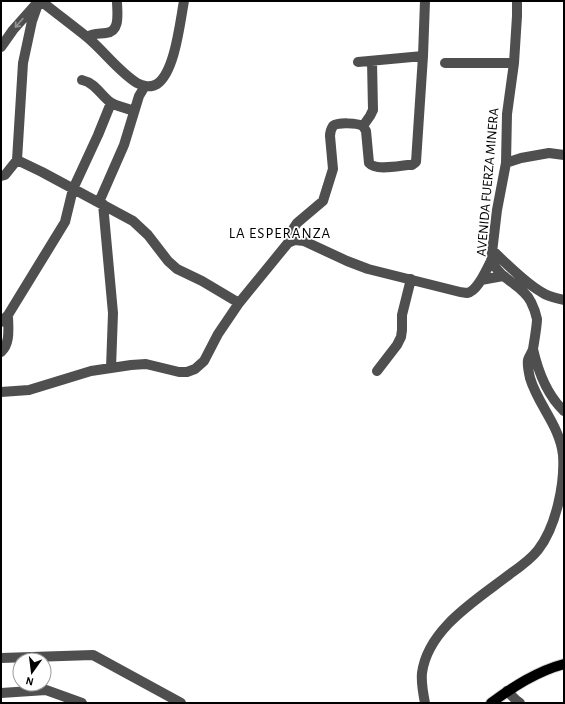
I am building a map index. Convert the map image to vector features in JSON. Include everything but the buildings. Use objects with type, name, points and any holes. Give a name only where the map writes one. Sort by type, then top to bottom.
[{"type":"main road","points":[[491,703],[524,681],[564,664]]},
{"type":"street","points":[[40,1],[87,37],[126,75],[145,86],[155,86],[162,80],[171,62],[177,40],[184,1]]},
{"type":"street","points":[[1,47],[13,30],[40,1]]},
{"type":"street","points":[[1,176],[5,175],[17,160],[23,63],[32,21],[40,1]]},
{"type":"street","points":[[87,37],[96,33],[108,33],[116,28],[117,1]]},
{"type":"street","points":[[295,240],[293,229],[297,223],[323,201],[333,169],[330,136],[332,128],[338,124],[356,124],[363,126],[366,131],[369,163],[371,165],[376,167],[412,165],[416,162],[425,1]]},
{"type":"street","name":"AVENIDA FUERZA MINERA","points":[[425,703],[422,688],[422,674],[424,662],[431,646],[442,630],[464,608],[524,564],[537,551],[547,536],[560,501],[564,478],[564,455],[559,436],[536,394],[530,377],[528,361],[533,349],[537,319],[531,300],[503,276],[491,261],[497,210],[506,163],[507,114],[514,63],[517,16],[516,1]]},
{"type":"street","points":[[517,16],[520,1]]},
{"type":"street","points":[[358,62],[423,56]]},
{"type":"street","points":[[363,126],[373,110],[372,61]]},
{"type":"street","points":[[445,63],[514,63]]},
{"type":"street","points":[[82,80],[88,81],[94,85],[111,103],[134,111]]},
{"type":"street","points":[[111,368],[113,313],[101,203],[124,145],[139,96],[145,86]]},
{"type":"street","points":[[1,322],[8,314],[64,222],[73,189],[111,103]]},
{"type":"street","points":[[506,163],[522,158],[549,153],[564,155]]},
{"type":"street","points":[[17,160],[133,221],[148,235],[168,261],[177,269],[202,281],[239,303]]},
{"type":"street","points":[[1,392],[29,390],[92,371],[131,365],[146,364],[179,372],[187,372],[195,369],[204,360],[218,334],[239,303],[288,243],[295,240],[304,241],[368,269],[467,293],[472,290],[481,280],[491,261]]},
{"type":"street","points":[[492,250],[532,286],[544,294],[564,300]]},
{"type":"street","points":[[481,280],[503,276]]},
{"type":"street","points":[[377,371],[397,345],[401,337],[402,315],[411,279]]},
{"type":"street","points":[[1,352],[4,349],[8,337],[8,314]]},
{"type":"street","points":[[533,349],[536,362],[547,389],[564,411]]},
{"type":"street","points":[[1,658],[93,655],[181,703]]},
{"type":"street","points":[[1,693],[46,690],[82,703]]},
{"type":"street","points":[[508,691],[520,703]]},
{"type":"district","name":"LA ESPERANZA","points":[[280,233]]}]
